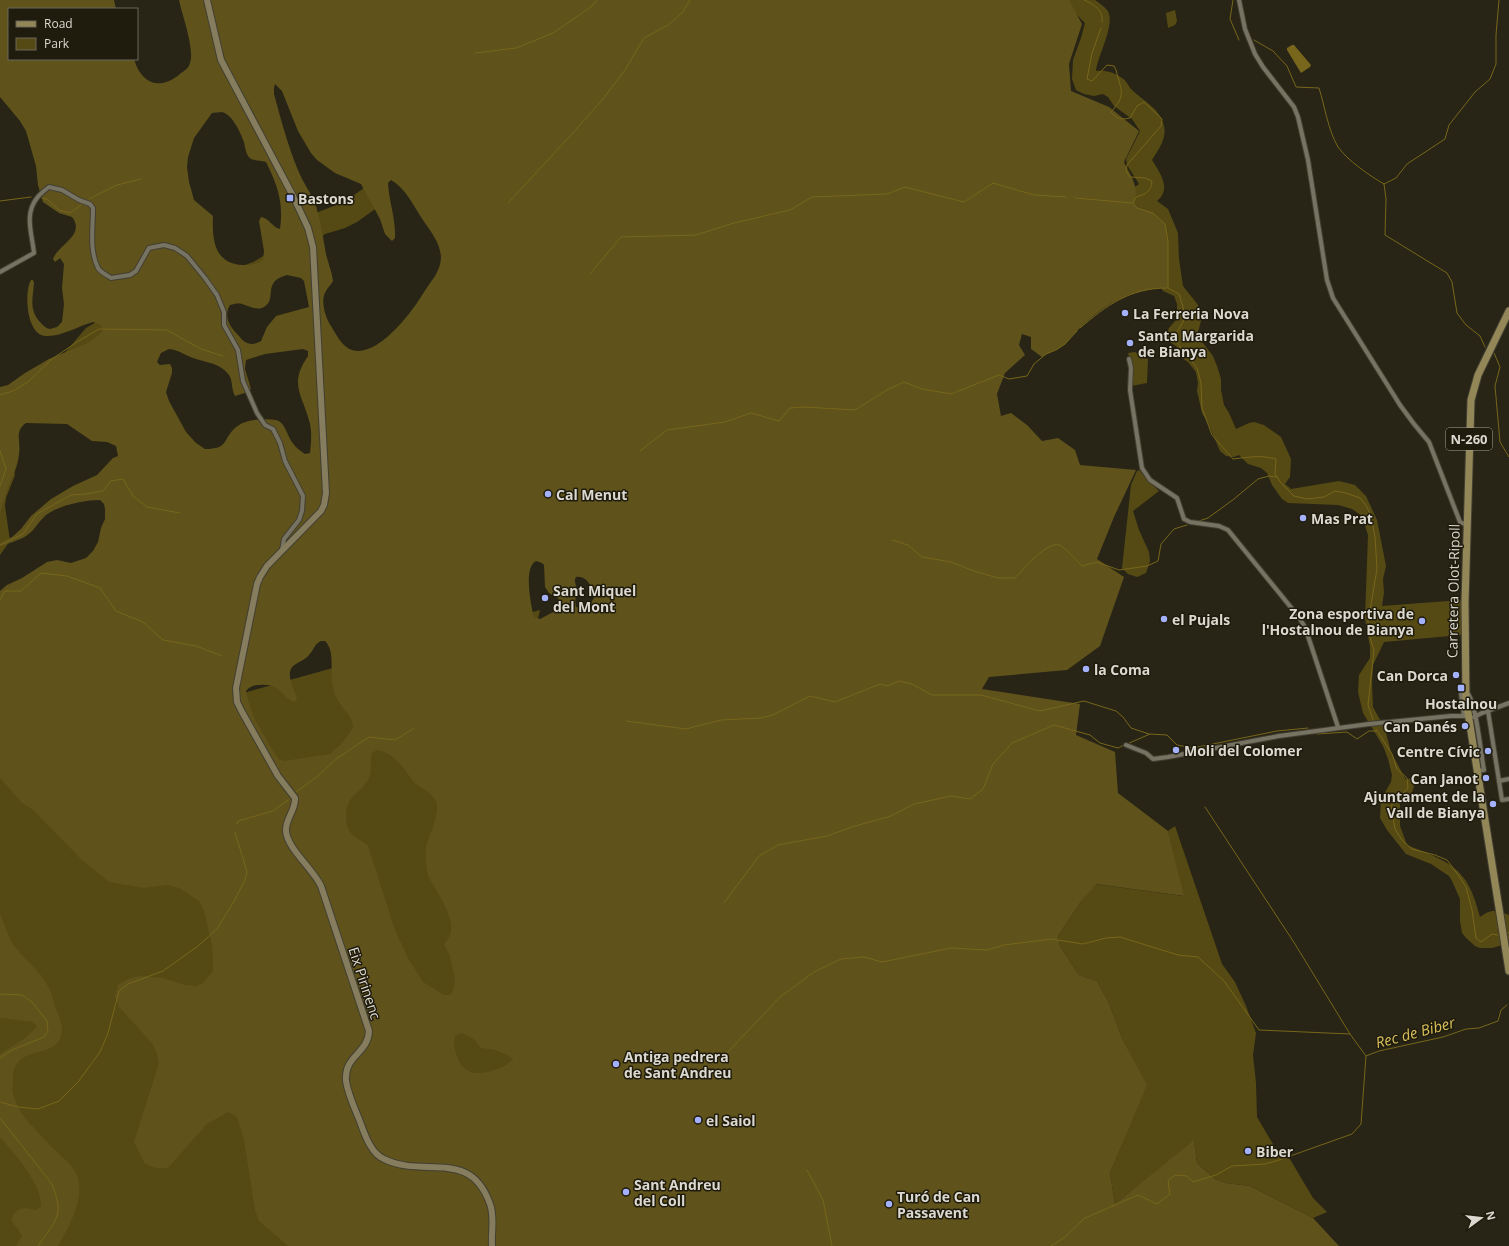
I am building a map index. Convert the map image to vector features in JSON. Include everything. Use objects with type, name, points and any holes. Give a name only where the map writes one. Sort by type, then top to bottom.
[{"type":"main road","points":[[207,0],[221,60],[293,196],[308,228],[313,247],[326,499],[320,511],[281,552]]},
{"type":"main road","name":"Carretera Olot-Ripoll","points":[[1509,311],[1478,375],[1471,400],[1467,524],[1466,684],[1468,714],[1509,971]]},
{"type":"main road","name":"Eix Pirinenc","points":[[281,552],[263,572],[257,584],[236,688],[236,695],[242,712],[270,763],[295,798],[294,807],[286,824],[287,836],[295,850],[318,879],[369,1031],[369,1038],[367,1042],[348,1066],[346,1073],[348,1090],[364,1133],[373,1150],[383,1159],[412,1166],[455,1168],[466,1172],[482,1187],[490,1204],[492,1215],[492,1246]]},
{"type":"street","points":[[1239,0],[1245,29],[1255,54],[1263,67],[1290,101],[1298,117],[1308,160],[1325,268],[1333,298],[1400,405],[1430,442],[1460,522],[1467,524]]},
{"type":"street","points":[[0,272],[34,253],[29,217],[37,197],[49,187],[62,190],[79,200],[90,204],[93,208],[92,246],[99,270],[111,278],[130,274],[136,271],[149,248],[164,244],[175,248],[188,256],[217,295],[224,312],[224,325],[238,350],[244,381],[257,413],[265,425],[273,429],[280,443],[285,461],[303,496],[300,520],[284,539],[281,552]]},
{"type":"street","points":[[1129,359],[1131,368],[1130,390],[1142,468],[1150,480],[1176,498],[1184,519],[1190,522],[1219,526],[1228,530],[1298,616],[1305,627],[1338,727]]},
{"type":"street","points":[[1466,684],[1461,694],[1468,714]]},
{"type":"street","points":[[1468,714],[1476,716],[1509,703]]},
{"type":"street","points":[[1488,711],[1502,800],[1509,799]]},
{"type":"street","points":[[1126,745],[1146,753],[1153,759],[1338,727],[1482,713]]},
{"type":"street","points":[[1468,714],[1476,716]]},
{"type":"street","points":[[1476,716],[1484,770],[1477,772]]},
{"type":"street","points":[[1499,781],[1509,779]]},
{"type":"green space","points":[[1062,0],[1095,0],[1107,10],[1110,23],[1096,71],[1116,74],[1124,79],[1132,90],[1151,105],[1162,120],[1165,131],[1163,140],[1152,160],[1161,176],[1164,186],[1164,191],[1157,201],[1168,209],[1178,233],[1179,259],[1183,286],[1198,305],[1201,321],[1198,332],[1199,338],[1213,356],[1221,379],[1221,390],[1224,405],[1236,429],[1254,422],[1264,425],[1281,437],[1291,459],[1290,477],[1285,484],[1291,489],[1339,481],[1355,485],[1366,496],[1377,520],[1386,566],[1383,579],[1384,593],[1382,606],[1461,600],[1461,635],[1384,642],[1373,665],[1373,707],[1385,729],[1391,752],[1406,780],[1416,776],[1412,792],[1408,797],[1400,801],[1400,826],[1407,845],[1445,862],[1458,871],[1466,881],[1471,891],[1480,917],[1491,911],[1509,915],[1509,943],[1492,948],[1480,948],[1475,946],[1466,938],[1462,933],[1460,921],[1460,899],[1449,876],[1431,864],[1406,854],[1387,830],[1380,818],[1381,799],[1391,782],[1392,775],[1383,746],[1363,713],[1358,692],[1359,675],[1370,658],[1370,647],[1365,619],[1368,535],[1362,516],[1352,509],[1338,505],[1288,503],[1282,499],[1272,485],[1267,473],[1261,468],[1248,464],[1239,455],[1234,457],[1226,456],[1220,451],[1202,413],[1197,391],[1198,383],[1196,372],[1188,362],[1182,358],[1177,347],[1170,342],[1166,335],[1169,328],[1177,319],[1177,304],[1174,296],[1163,291],[1158,284],[1126,193],[1139,184],[1127,165],[1126,159],[1140,131],[1132,119],[1114,106],[1108,97],[1103,94],[1094,96],[1084,94],[1076,90],[1072,79],[1073,60],[1085,23]]},
{"type":"green space","points":[[1175,10],[1177,21],[1175,25],[1168,28],[1166,13]]},
{"type":"green space","points":[[364,188],[378,207],[357,222],[345,228],[325,234],[311,247],[24,407],[11,452],[15,475],[6,498],[5,506],[10,541],[0,555],[0,401],[62,356],[86,328],[98,321],[253,262],[280,246],[313,214],[344,202]]},
{"type":"green space","points":[[1135,352],[1148,359],[1147,383],[1131,386],[1132,366],[1128,353]]},
{"type":"green space","points":[[1141,470],[1146,478],[1159,491],[1133,511],[1139,530],[1149,552],[1150,561],[1146,573],[1137,577],[1128,574],[1122,568],[1131,485],[1137,471]]},
{"type":"green space","points":[[540,610],[537,623],[953,1246],[0,1246],[0,766],[154,718]]},
{"type":"green space","points":[[1175,826],[1222,964],[1235,982],[1256,1033],[1253,1055],[1257,1117],[1277,1151],[1284,1149],[1313,1198],[1327,1212],[1313,1218],[1250,1186],[1226,1183],[1215,1179],[1197,1163],[1194,1141],[1115,1204],[1110,1173],[1146,1085],[1122,1038],[1109,1003],[1097,981],[1079,975],[1060,946],[1058,936],[1080,903],[1095,884],[1183,896],[1168,831]]},
{"type":"shaded area","points":[[0,0],[114,0],[116,8],[8,8],[8,60],[134,60],[137,68],[146,79],[159,83],[173,79],[186,69],[190,63],[190,41],[179,0],[1069,0],[1082,24],[1069,64],[1071,91],[1109,107],[1139,131],[1124,162],[1134,182],[1136,193],[1133,203],[1137,208],[1153,213],[1165,224],[1168,241],[1168,288],[1141,291],[1116,301],[1094,315],[1064,345],[1042,357],[1031,349],[1031,337],[1022,334],[1019,345],[1025,355],[1005,373],[997,394],[1001,416],[1011,413],[1027,425],[1042,441],[1058,438],[1075,450],[1080,465],[1136,470],[1114,517],[1097,559],[1124,577],[1100,646],[1067,670],[989,677],[982,689],[1080,704],[1076,735],[1115,752],[1118,793],[1168,831],[1184,896],[1096,884],[1080,903],[1058,936],[1060,946],[1079,975],[1097,981],[1109,1003],[1122,1038],[1147,1085],[1110,1173],[1115,1204],[1194,1140],[1197,1163],[1215,1179],[1226,1183],[1250,1186],[1313,1218],[1339,1246],[288,1246],[259,1221],[255,1210],[244,1140],[237,1117],[228,1112],[207,1124],[168,1168],[156,1168],[145,1164],[134,1142],[159,1063],[157,1053],[151,1042],[119,1007],[115,996],[118,985],[128,979],[139,976],[163,978],[185,985],[196,986],[203,983],[213,971],[212,945],[204,911],[199,901],[179,888],[168,885],[144,888],[109,882],[82,860],[32,809],[22,803],[0,778],[0,591],[7,585],[22,578],[47,562],[57,560],[71,563],[86,558],[93,551],[98,542],[101,528],[105,519],[104,504],[100,500],[93,500],[70,504],[54,510],[41,520],[26,536],[0,547],[0,543],[12,537],[21,529],[31,516],[51,499],[73,486],[97,475],[113,458],[118,456],[116,446],[107,442],[92,441],[67,424],[26,423],[22,426],[19,433],[18,462],[0,513],[0,387],[8,385],[49,359],[90,342],[103,331],[101,325],[93,322],[52,336],[39,334],[34,329],[28,312],[27,303],[31,280],[33,280],[34,283],[32,303],[34,312],[39,321],[50,329],[57,327],[62,322],[64,304],[62,288],[64,264],[60,258],[55,262],[53,259],[60,249],[70,240],[76,229],[72,217],[59,213],[43,202],[38,185],[36,166],[26,131],[20,121],[0,97]],"holes":[[[275,84],[282,91],[298,131],[311,153],[317,160],[335,173],[361,184],[380,219],[385,234],[392,241],[395,238],[395,231],[388,183],[391,180],[396,183],[408,196],[439,246],[441,257],[439,267],[412,310],[394,331],[373,347],[362,351],[352,350],[345,346],[327,318],[323,299],[326,291],[333,281],[332,274],[326,254],[316,206],[294,161],[274,94]],[[222,112],[233,120],[244,142],[249,158],[266,162],[279,194],[281,211],[280,229],[261,217],[259,221],[264,251],[263,260],[256,263],[248,265],[233,264],[220,255],[214,241],[213,216],[194,200],[189,182],[187,167],[188,157],[194,138],[212,113]],[[287,275],[301,278],[304,281],[309,307],[276,316],[267,327],[261,341],[253,344],[246,343],[228,322],[227,314],[230,305],[242,304],[256,308],[264,307],[270,300],[274,282]],[[169,349],[222,368],[229,375],[235,396],[248,392],[251,389],[245,369],[246,360],[265,354],[303,349],[308,351],[308,356],[302,366],[298,383],[311,427],[310,453],[305,454],[293,444],[282,423],[276,420],[266,419],[249,421],[239,425],[231,432],[222,446],[213,449],[205,449],[196,443],[186,432],[169,401],[166,392],[172,373],[172,368],[170,364],[160,365],[157,362],[161,353]],[[536,561],[544,565],[545,587],[549,593],[558,598],[560,604],[555,611],[540,619],[534,617],[530,596],[529,579],[532,565]],[[576,577],[583,578],[591,586],[594,598],[588,607],[576,607]],[[321,641],[325,641],[330,651],[334,691],[338,701],[352,720],[353,728],[343,742],[330,754],[284,761],[279,759],[273,751],[254,718],[246,691],[249,688],[258,685],[273,686],[290,700],[295,702],[297,698],[290,680],[290,671],[292,667],[307,657]],[[377,750],[392,756],[416,784],[433,796],[437,804],[436,816],[426,847],[426,861],[428,875],[443,902],[451,923],[449,938],[444,944],[450,956],[455,980],[453,991],[450,995],[444,995],[423,982],[408,958],[395,930],[368,846],[352,834],[347,827],[346,817],[349,803],[369,778],[371,772],[372,753]],[[462,1033],[475,1040],[481,1048],[496,1050],[513,1058],[506,1065],[494,1070],[481,1073],[468,1071],[461,1065],[458,1059],[454,1044],[456,1035]]]},
{"type":"shaded area","points":[[1294,45],[1311,65],[1301,73],[1287,50],[1287,48]]},
{"type":"shaded area","points":[[0,914],[8,935],[15,947],[42,976],[47,984],[62,1026],[61,1038],[55,1045],[21,1059],[15,1066],[13,1078],[13,1093],[18,1108],[30,1124],[70,1165],[78,1179],[79,1188],[76,1209],[58,1246],[16,1246],[22,1236],[13,1223],[12,1217],[19,1209],[26,1208],[36,1210],[41,1206],[37,1188],[32,1179],[26,1169],[0,1137],[0,1054],[25,1038],[37,1027],[33,1022],[0,1018]]},
{"type":"waterway","points":[[475,53],[516,48],[553,33],[592,6],[597,0]]},
{"type":"waterway","points":[[508,203],[603,99],[625,70],[644,38],[668,25],[682,13],[690,0]]},
{"type":"waterway","points":[[1084,0],[1100,11],[1102,22]]},
{"type":"waterway","points":[[1233,0],[1230,19],[1239,40]]},
{"type":"waterway","points":[[1384,184],[1396,178],[1407,164],[1445,139],[1449,125],[1475,92],[1490,79],[1496,64],[1496,35],[1499,0]]},
{"type":"waterway","points":[[1101,28],[1092,53],[1087,79],[1092,81],[1107,65],[1114,66],[1121,88],[1121,96],[1111,112],[1119,118],[1130,118],[1137,106],[1144,102],[1162,119],[1161,126],[1127,165],[1126,171],[1130,177],[1145,178],[1152,181],[1149,190],[1145,194],[1136,197],[1133,203],[1137,208],[1153,213],[1165,224],[1168,241],[1168,288],[1179,294],[1183,307],[1184,320],[1176,334],[1178,344],[1197,368],[1201,383],[1202,408],[1212,435],[1233,459],[1250,457],[1276,459],[1275,474],[1281,483],[1294,496],[1307,499],[1324,497],[1335,491],[1346,493],[1360,498],[1367,507],[1371,516],[1375,537],[1377,569],[1368,622],[1369,634],[1374,650],[1368,705],[1373,720]]},
{"type":"waterway","points":[[1254,40],[1273,51],[1287,66],[1296,87],[1319,88],[1329,126],[1338,147],[1353,162],[1384,184],[1386,199],[1385,235],[1447,273],[1452,282],[1457,313],[1466,325],[1480,336],[1485,347]]},
{"type":"waterway","points":[[89,199],[117,185],[141,179]]},
{"type":"waterway","points":[[590,274],[621,237],[696,235],[734,223],[790,210],[812,197],[887,194],[905,187],[964,202],[993,183],[1034,195],[1066,197]]},
{"type":"waterway","points":[[0,201],[31,197]]},
{"type":"waterway","points":[[42,198],[47,199],[59,210],[70,213],[81,205]]},
{"type":"waterway","points":[[1075,198],[1132,203]]},
{"type":"waterway","points":[[1080,328],[1100,312],[1120,299],[1142,291],[1167,288]]},
{"type":"waterway","points":[[0,395],[13,391],[28,382],[52,359],[99,329],[167,330],[201,349],[223,356]]},
{"type":"waterway","points":[[640,451],[667,430],[725,422],[751,413],[779,421],[790,408],[804,407],[855,410],[887,390],[904,382],[922,389],[951,394],[999,375],[1009,379],[1027,376],[1034,364],[1046,354],[1065,344],[1077,331]]},
{"type":"waterway","points":[[1494,353],[1500,367],[1495,386],[1500,442],[1509,457]]},
{"type":"waterway","points":[[0,451],[6,469],[0,486]]},
{"type":"waterway","points":[[1199,521],[1208,518],[1258,479],[1269,476],[1277,477]]},
{"type":"waterway","points":[[0,545],[23,534],[37,514],[71,495],[103,491],[111,481],[123,479],[133,496],[147,507],[180,513]]},
{"type":"waterway","points":[[892,540],[908,545],[922,557],[951,562],[998,578],[1015,578],[1036,557],[1048,547],[1054,545],[1059,545],[1064,548],[1082,566],[1097,562],[1119,570],[1147,566],[1158,561],[1161,544],[1174,529],[1187,525]]},
{"type":"waterway","points":[[0,600],[5,591],[21,591],[41,573],[67,576],[100,588],[116,611],[143,622],[163,640],[196,646],[222,656]]},
{"type":"waterway","points":[[626,721],[686,729],[721,720],[760,718],[773,715],[810,696],[835,702],[880,684],[888,686],[899,681],[912,684],[932,695],[981,695],[1040,711],[1084,701],[1116,711],[1123,717],[1131,728],[1149,734]]},
{"type":"waterway","points":[[724,903],[759,856],[778,845],[827,836],[891,816],[914,804],[951,796],[970,799],[983,789],[993,764],[1012,743],[1054,725],[1090,735],[1100,743],[1118,748],[1124,745]]},
{"type":"waterway","points":[[296,792],[318,776],[336,759],[369,737],[395,740],[414,728]]},
{"type":"waterway","points":[[1127,744],[1150,734],[1167,735],[1177,745],[1193,748],[1277,731],[1308,728]]},
{"type":"waterway","points":[[1376,729],[1392,754],[1397,769],[1407,778],[1408,788],[1391,806],[1395,829],[1402,840],[1412,849],[1447,860],[1459,876],[1466,887],[1472,910],[1476,938],[1481,942],[1492,934],[1498,935]]},
{"type":"waterway","points":[[1317,734],[1347,732],[1357,739],[1369,731],[1376,731]]},
{"type":"waterway","points":[[237,824],[238,821],[273,811],[288,800]]},
{"type":"waterway","points":[[1205,807],[1295,944],[1350,1034]]},
{"type":"waterway","points":[[0,1102],[18,1107],[38,1109],[59,1101],[78,1082],[100,1052],[108,1033],[119,991],[128,984],[163,971],[198,946],[217,929],[233,903],[245,880],[247,872],[235,832]]},
{"type":"waterway","points":[[1509,932],[1507,935],[1509,938]]},
{"type":"waterway","points":[[726,1054],[780,997],[814,972],[841,959],[864,957],[882,962],[951,948],[987,950],[1004,945],[1051,939],[1083,944],[1106,938],[1120,937],[1178,955],[1198,957],[1224,981],[1259,1030],[1350,1034],[1366,1056]]},
{"type":"waterway","points":[[0,994],[22,995],[32,1002],[47,1021],[48,1031],[44,1037],[12,1050],[0,1058]]},
{"type":"waterway","name":"Rec de Biber","points":[[1051,1246],[1065,1237],[1085,1218],[1138,1195],[1157,1204],[1170,1194],[1168,1181],[1175,1175],[1187,1176],[1193,1182],[1216,1175],[1232,1166],[1265,1164],[1352,1134],[1361,1124],[1366,1056],[1379,1051],[1443,1037],[1466,1029],[1479,1028],[1498,1021],[1501,1010],[1507,1005]]},
{"type":"waterway","points":[[0,1118],[52,1184],[55,1194],[58,1205],[57,1216],[53,1225],[38,1246]]},
{"type":"waterway","name":"Rec de Biber","points":[[807,1170],[823,1200],[832,1246]]},
{"type":"place","name":"Bastons","points":[[290,198]]},
{"type":"place","name":"La Ferreria Nova","points":[[1125,313]]},
{"type":"place","name":"Santa Margarida de Bianya","points":[[1130,343]]},
{"type":"place","name":"Cal Menut","points":[[548,494]]},
{"type":"place","name":"Mas Prat","points":[[1303,518]]},
{"type":"place","name":"Sant Miquel del Mont","points":[[545,598]]},
{"type":"place","name":"el Pujals","points":[[1164,619]]},
{"type":"place","name":"Zona esportiva de l'Hostalnou de Bianya","points":[[1422,621]]},
{"type":"place","name":"la Coma","points":[[1086,669]]},
{"type":"place","name":"Can Dorca","points":[[1456,675]]},
{"type":"place","name":"Hostalnou","points":[[1461,688]]},
{"type":"place","name":"Can Danés","points":[[1465,726]]},
{"type":"place","name":"Moli del Colomer","points":[[1176,750]]},
{"type":"place","name":"Centre Cívic","points":[[1488,751]]},
{"type":"place","name":"Can Janot","points":[[1486,778]]},
{"type":"place","name":"Ajuntament de la Vall de Bianya","points":[[1493,804]]},
{"type":"place","name":"Antiga pedrera de Sant Andreu","points":[[616,1064]]},
{"type":"place","name":"el Saiol","points":[[698,1120]]},
{"type":"place","name":"Biber","points":[[1248,1151]]},
{"type":"place","name":"Sant Andreu del Coll","points":[[626,1192]]},
{"type":"place","name":"Turó de Can Passavent","points":[[889,1204]]}]
